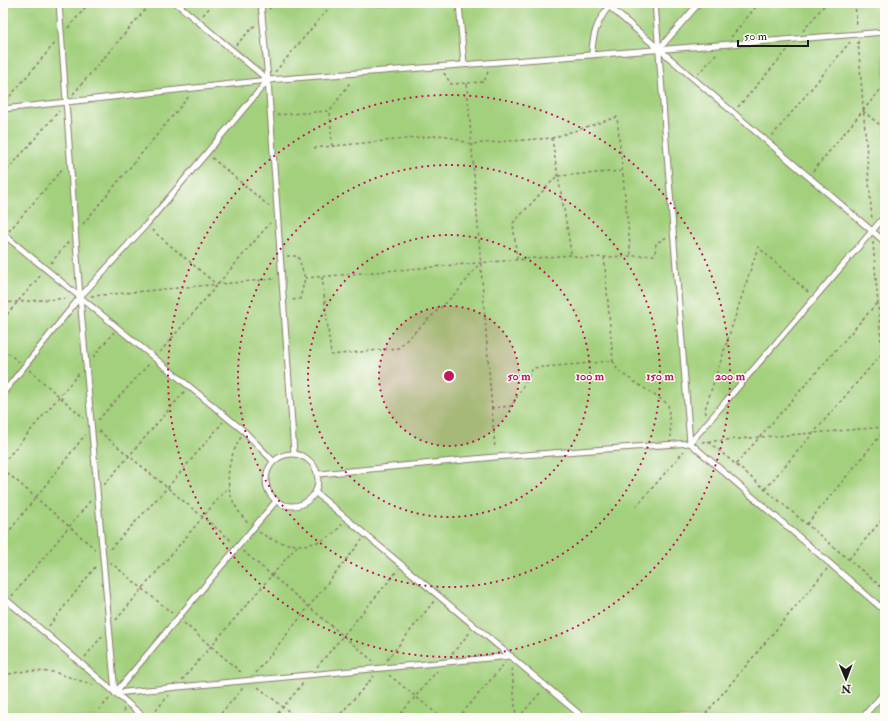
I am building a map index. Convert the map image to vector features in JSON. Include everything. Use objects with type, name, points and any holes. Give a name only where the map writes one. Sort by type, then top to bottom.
[{"type":"lane","points":[[59,3],[77,232],[80,297],[93,426],[115,693]]},
{"type":"lane","points":[[176,3],[268,80]]},
{"type":"lane","points":[[261,3],[271,116],[294,453]]},
{"type":"lane","points":[[459,3],[464,64]]},
{"type":"lane","points":[[655,3],[690,443]]},
{"type":"lane","points":[[659,49],[699,3]]},
{"type":"lane","points":[[592,54],[592,39],[607,5],[768,140],[885,242]]},
{"type":"lane","points":[[3,109],[268,80],[885,32]]},
{"type":"lane","points":[[3,393],[80,297],[146,225],[268,80]]},
{"type":"lane","points":[[690,443],[885,216]]},
{"type":"lane","points":[[4,235],[227,417],[273,461]]},
{"type":"lane","points":[[319,474],[495,457],[690,443],[885,611]]},
{"type":"lane","points":[[294,453],[310,459],[319,474],[319,484],[316,493],[305,504],[290,507],[276,501],[267,489],[266,474],[273,461],[283,455],[294,453]]},
{"type":"lane","points":[[316,493],[403,564],[584,718]]},
{"type":"lane","points":[[115,693],[276,501]]},
{"type":"lane","points":[[3,597],[145,718]]},
{"type":"lane","points":[[115,693],[511,656]]},
{"type":"lane","points":[[862,718],[885,692]]},
{"type":"path","points":[[3,104],[89,3]]},
{"type":"path","points":[[3,175],[151,3]]},
{"type":"path","points":[[198,21],[214,3]]},
{"type":"path","points":[[232,49],[263,17],[274,3]]},
{"type":"path","points":[[268,80],[334,3]]},
{"type":"path","points":[[734,112],[826,3]]},
{"type":"path","points":[[855,3],[885,392]]},
{"type":"path","points":[[768,140],[857,34]]},
{"type":"path","points":[[439,66],[451,84],[467,84],[484,82],[492,62]]},
{"type":"path","points":[[332,146],[330,111],[357,73]]},
{"type":"path","points":[[467,84],[470,144],[495,457]]},
{"type":"path","points":[[809,175],[885,84]]},
{"type":"path","points":[[3,319],[197,88]]},
{"type":"path","points":[[271,116],[330,111]]},
{"type":"path","points":[[863,111],[885,129]]},
{"type":"path","points":[[314,148],[444,135],[470,144],[552,138],[617,117],[631,256]]},
{"type":"path","points":[[552,138],[557,176],[566,215],[571,255]]},
{"type":"path","points":[[3,539],[93,426],[154,358],[216,284],[278,214],[206,154]]},
{"type":"path","points":[[4,235],[71,159]]},
{"type":"path","points":[[517,260],[513,223],[557,176],[622,171]]},
{"type":"path","points":[[146,225],[216,284]]},
{"type":"path","points":[[305,278],[571,255],[582,258],[655,255],[656,243],[674,233]]},
{"type":"path","points":[[707,423],[705,409],[758,247],[815,298]]},
{"type":"path","points":[[281,256],[298,256],[305,278],[300,299],[284,301]]},
{"type":"path","points":[[604,256],[612,361],[618,371],[668,404],[671,444]]},
{"type":"path","points":[[322,276],[331,355],[398,348],[458,291],[480,263]]},
{"type":"path","points":[[3,303],[282,278]]},
{"type":"path","points":[[736,464],[878,303]]},
{"type":"path","points":[[3,463],[118,328]]},
{"type":"path","points":[[3,349],[308,605],[380,668],[442,718]]},
{"type":"path","points":[[765,489],[885,350]]},
{"type":"path","points":[[491,408],[512,406],[533,368],[612,361]]},
{"type":"path","points":[[44,632],[103,556],[168,487],[227,417]]},
{"type":"path","points":[[636,507],[690,443],[885,427]]},
{"type":"path","points":[[807,524],[885,430]]},
{"type":"path","points":[[709,441],[885,590]]},
{"type":"path","points":[[3,469],[103,556],[178,617],[296,718]]},
{"type":"path","points":[[80,663],[229,486]]},
{"type":"path","points":[[848,559],[885,516]]},
{"type":"path","points":[[217,718],[250,680],[308,605],[367,534]]},
{"type":"path","points":[[149,718],[297,546]]},
{"type":"path","points":[[274,718],[403,564]]},
{"type":"path","points":[[702,718],[831,564]]},
{"type":"path","points":[[338,718],[439,595]]},
{"type":"path","points":[[397,718],[475,626]]},
{"type":"path","points":[[458,718],[511,656]]},
{"type":"path","points":[[511,656],[517,718]]},
{"type":"path","points":[[3,675],[25,671],[54,672],[101,688]]},
{"type":"path","points":[[517,718],[546,686]]},
{"type":"path","points":[[99,710],[115,693]]},
{"type":"path","points":[[121,705],[127,718]]},
{"type":"green space","points":[[3,3],[885,3],[885,718],[11,718],[3,711]]}]
